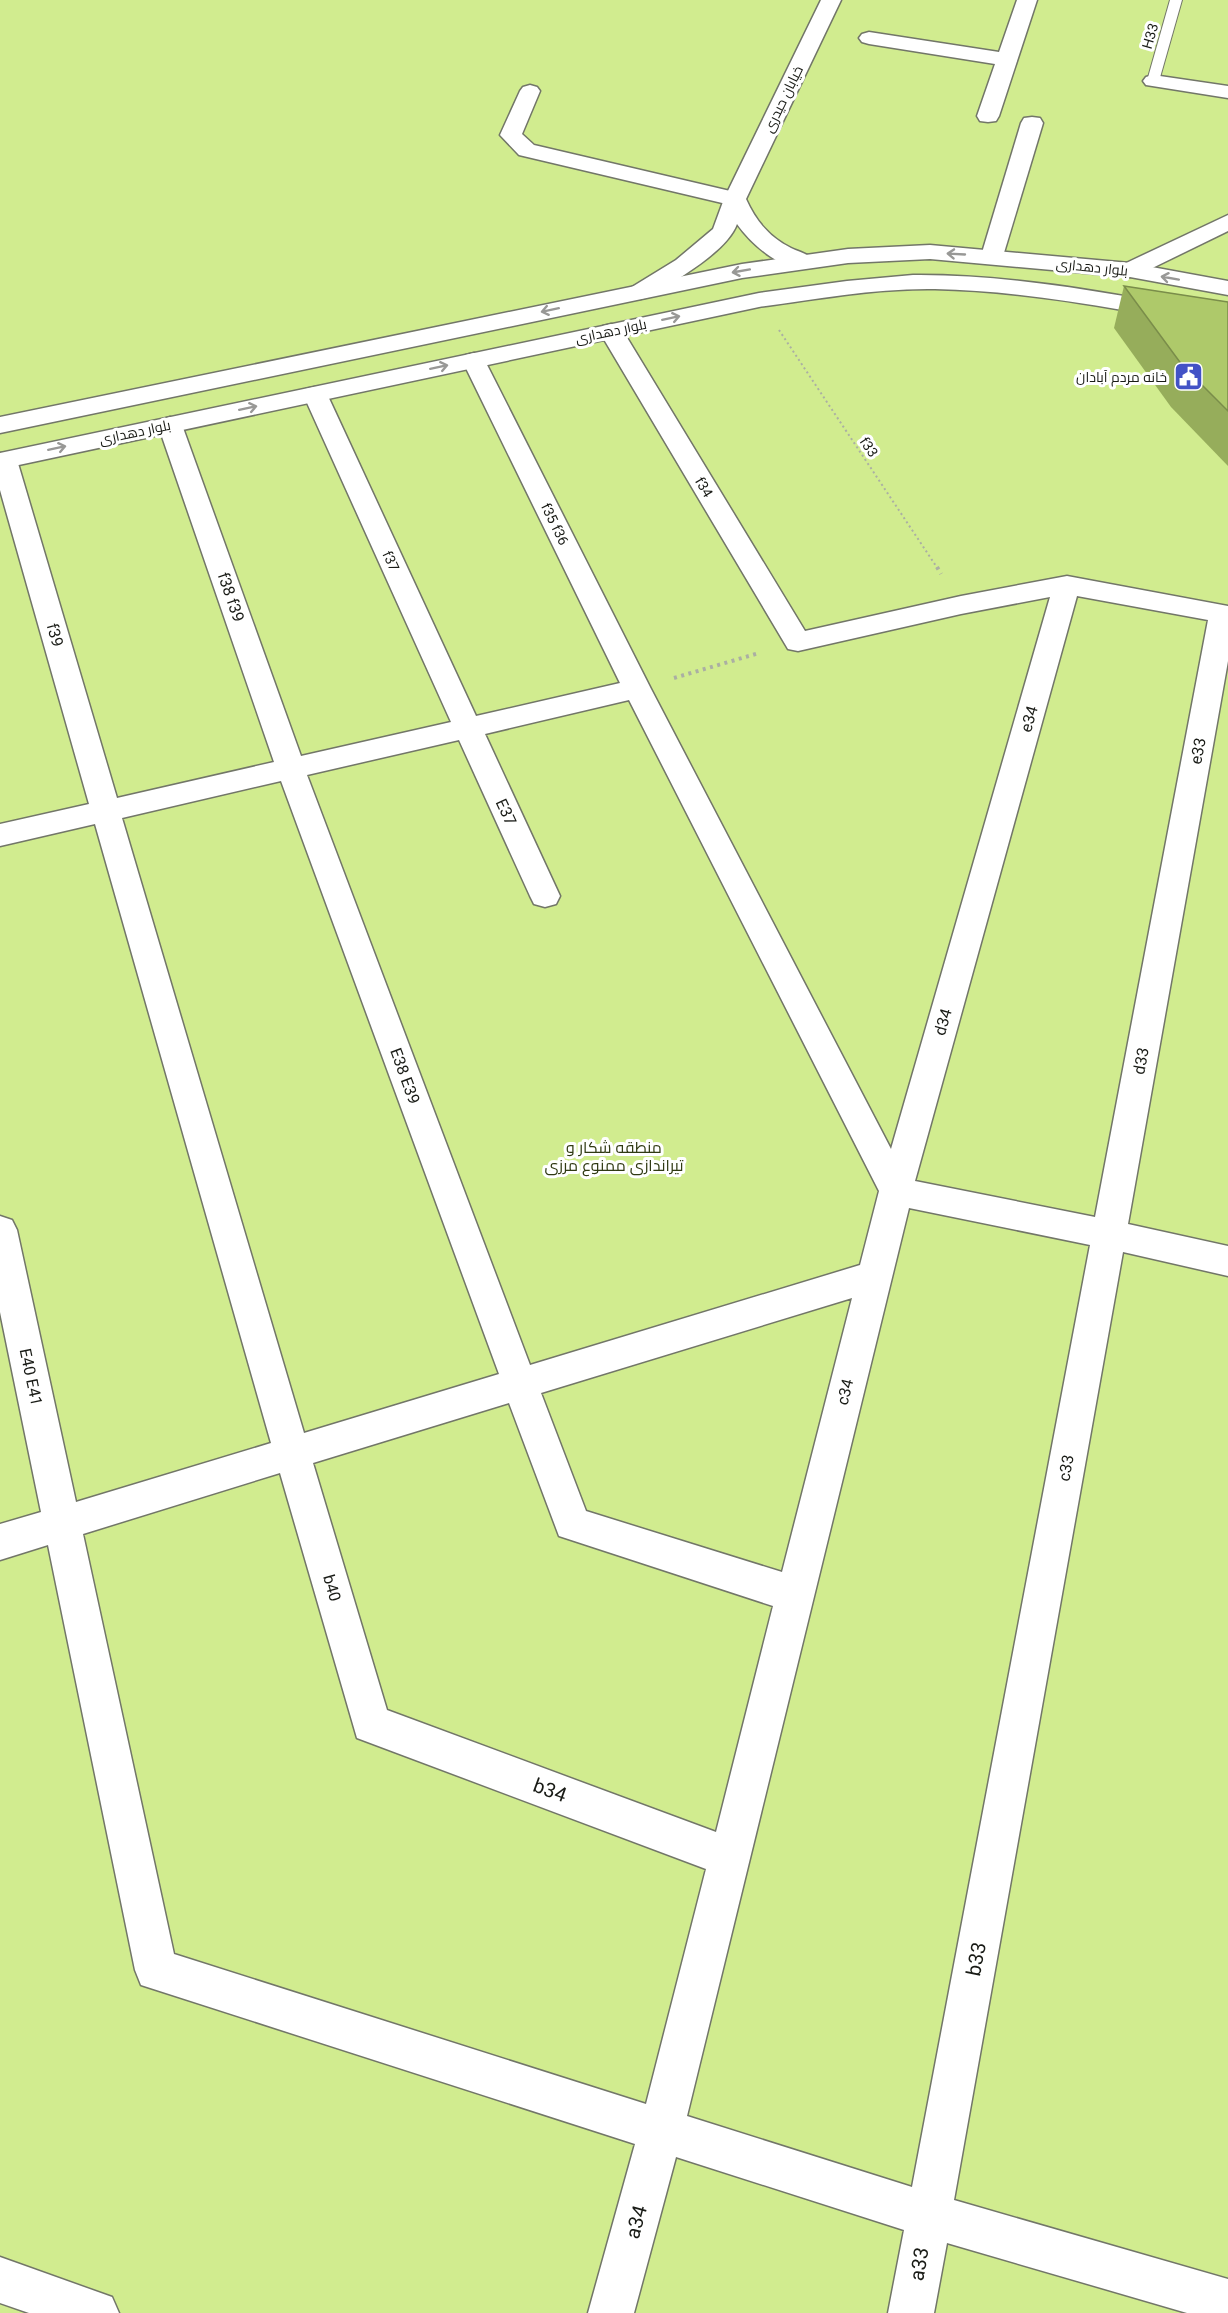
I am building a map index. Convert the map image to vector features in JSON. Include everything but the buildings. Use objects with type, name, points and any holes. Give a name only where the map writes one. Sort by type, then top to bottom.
[{"type":"street","name":"خیابان حیدری","points":[[640,292],[684,265],[723,232],[735,199],[831,0]]},
{"type":"street","points":[[988,116],[1027,0]]},
{"type":"street","points":[[869,38],[1006,59]]},
{"type":"street","points":[[1153,81],[1228,92]]},
{"type":"street","points":[[530,91],[512,135],[527,150],[735,199],[741,213],[761,240],[781,253],[804,262]]},
{"type":"street","points":[[992,256],[1032,123]]},
{"type":"street","points":[[1130,270],[1228,222]]},
{"type":"street","name":"بلوار دهداری","points":[[0,425],[742,271],[848,256],[930,252],[992,256],[1130,270],[1228,288]]},
{"type":"street","name":"بلوار دهداری","points":[[2,460],[759,300],[860,286],[934,282],[1009,286],[1228,322]]},
{"type":"street","name":"f34","points":[[610,331],[798,642]]},
{"type":"street","name":"f35 f36","points":[[474,360],[637,689],[896,1191]]},
{"type":"street","name":"f37","points":[[315,394],[467,728]]},
{"type":"street","name":"f38 f39","points":[[170,425],[291,769]]},
{"type":"street","name":"f39","points":[[2,460],[292,1452]]},
{"type":"street","points":[[798,642],[961,605],[1067,585],[1226,615]]},
{"type":"street","name":"e34","points":[[990,853],[1067,585]]},
{"type":"street","name":"e33","points":[[1173,888],[1226,615]]},
{"type":"street","points":[[0,836],[637,689]]},
{"type":"street","name":"E37","points":[[467,728],[545,896]]},
{"type":"street","name":"E38 E39","points":[[291,769],[572,1524],[794,1594]]},
{"type":"street","name":"d34","points":[[896,1191],[990,853]]},
{"type":"street","name":"d33","points":[[1109,1234],[1173,888]]},
{"type":"street","points":[[896,1191],[1109,1234],[1228,1261]]},
{"type":"street","name":"c34","points":[[794,1594],[896,1191]]},
{"type":"street","name":"E40 E41","points":[[0,1230],[156,1970],[661,2131]]},
{"type":"street","name":"c33","points":[[1023,1702],[1109,1234]]},
{"type":"street","points":[[0,1542],[874,1276]]},
{"type":"street","name":"b40","points":[[292,1452],[371,1724]]},
{"type":"street","points":[[794,1594],[661,2131],[928,2215],[1228,2301]]},
{"type":"street","name":"b33","points":[[928,2215],[1023,1702]]},
{"type":"street","name":"b34","points":[[371,1724],[729,1857]]},
{"type":"street","name":"a34","points":[[611,2313],[661,2131]]},
{"type":"street","name":"a33","points":[[910,2313],[928,2215]]},
{"type":"street","points":[[0,2280],[96,2313]]},
{"type":"lane","name":"H33","points":[[1153,81],[1176,0]]},
{"type":"path","name":"f33","points":[[759,300],[961,605]]},
{"type":"path","points":[[637,689],[798,642]]},
{"type":"green space","name":"منطقه شکار و تیراندازی ممنوع مرزی","points":[[0,0],[1228,0],[1228,2313],[0,2313]]},
{"type":"place","name":"خانه مردم آبادان","points":[[1188,377]]}]
